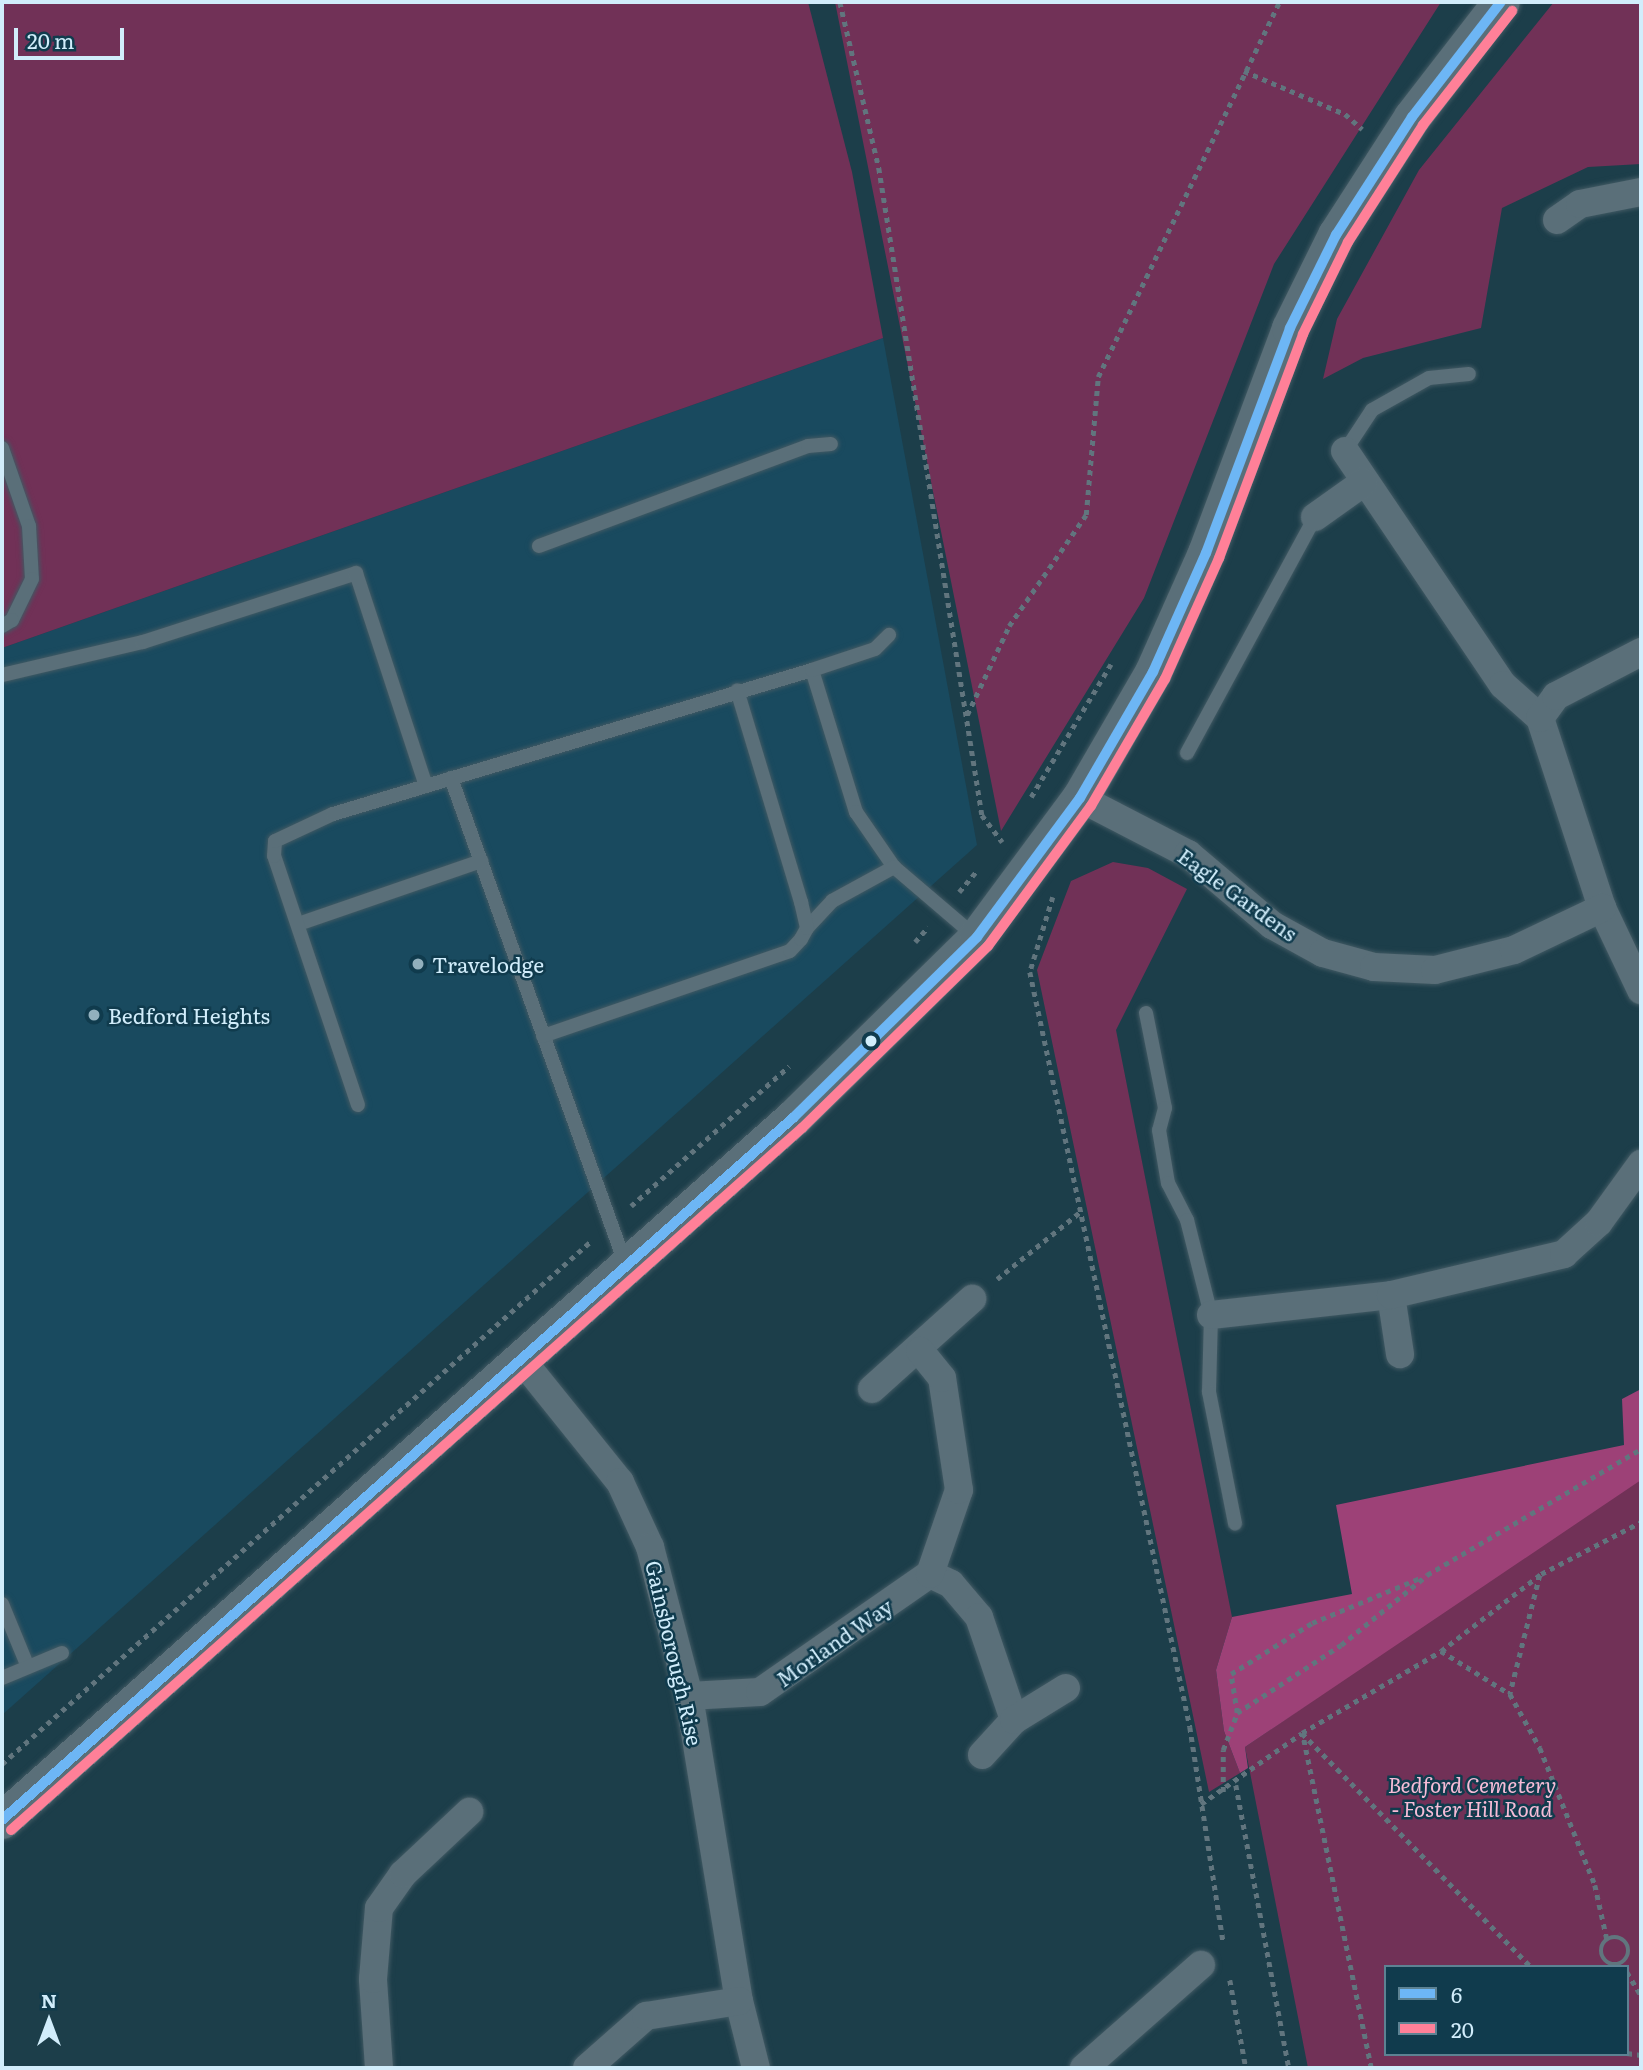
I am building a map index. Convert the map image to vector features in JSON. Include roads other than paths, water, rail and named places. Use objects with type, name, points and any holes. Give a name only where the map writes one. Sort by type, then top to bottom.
[{"type":"street","points":[[2,1820],[521,1359],[625,1263],[793,1118],[977,937],[1028,875],[1080,798],[1153,672],[1206,553],[1290,328],[1336,235],[1412,117],[1501,2]]},
{"type":"street","points":[[1558,220],[1580,204],[1641,192]]},
{"type":"street","points":[[1345,451],[1503,685],[1540,718],[1602,908],[1641,989]]},
{"type":"street","points":[[1315,517],[1364,482]]},
{"type":"street","points":[[1540,718],[1556,696],[1641,652]]},
{"type":"street","name":"Eagle Gardens","points":[[1080,798],[1188,854],[1272,925],[1323,953],[1374,967],[1435,970],[1514,950],[1602,908]]},
{"type":"street","points":[[1211,1315],[1391,1295],[1564,1254],[1599,1222],[1641,1164]]},
{"type":"street","points":[[1391,1295],[1400,1354]]},
{"type":"street","points":[[872,1389],[920,1351],[972,1299]]},
{"type":"street","points":[[920,1351],[942,1377],[959,1490],[930,1574],[951,1584],[979,1617],[1014,1720]]},
{"type":"street","name":"Gainsborough Rise","points":[[521,1359],[620,1482],[650,1547],[689,1696],[739,2001],[756,2068]]},
{"type":"street","name":"Morland Way","points":[[689,1696],[760,1692],[930,1574]]},
{"type":"street","points":[[982,1755],[1014,1720],[1066,1688]]},
{"type":"street","points":[[379,2068],[373,1979],[379,1908],[403,1874],[469,1812]]},
{"type":"street","points":[[1084,2068],[1180,2001],[1201,1965]]},
{"type":"street","points":[[587,2068],[646,2016],[739,2001]]},
{"type":"lane","points":[[1345,451],[1372,410],[1429,378],[1469,374]]},
{"type":"lane","points":[[538,546],[808,446],[831,444]]},
{"type":"lane","points":[[2,448],[29,526],[32,579],[12,620],[2,626]]},
{"type":"lane","points":[[1186,752],[1315,517]]},
{"type":"lane","points":[[2,675],[143,642],[356,572],[426,786]]},
{"type":"lane","points":[[358,1105],[298,924],[275,841],[309,823],[875,649],[889,635]]},
{"type":"lane","points":[[812,670],[856,812],[894,867],[977,937]]},
{"type":"lane","points":[[737,690],[807,928]]},
{"type":"lane","points":[[451,778],[625,1263]]},
{"type":"lane","points":[[298,924],[481,861]]},
{"type":"lane","points":[[543,1036],[790,951],[832,901],[894,867]]},
{"type":"lane","points":[[1146,1013],[1165,1108],[1160,1130],[1168,1183],[1187,1220],[1211,1315],[1209,1392],[1235,1523]]},
{"type":"lane","points":[[2,1604],[28,1667]]},
{"type":"lane","points":[[2,1678],[62,1653]]},
{"type":"place","name":"Travelodge","points":[[418,964]]},
{"type":"place","name":"Bedford Heights","points":[[94,1015]]},
{"type":"park label","name":"Bedford Cemetery - Foster Hill Road","points":[[1472,1796]]}]
